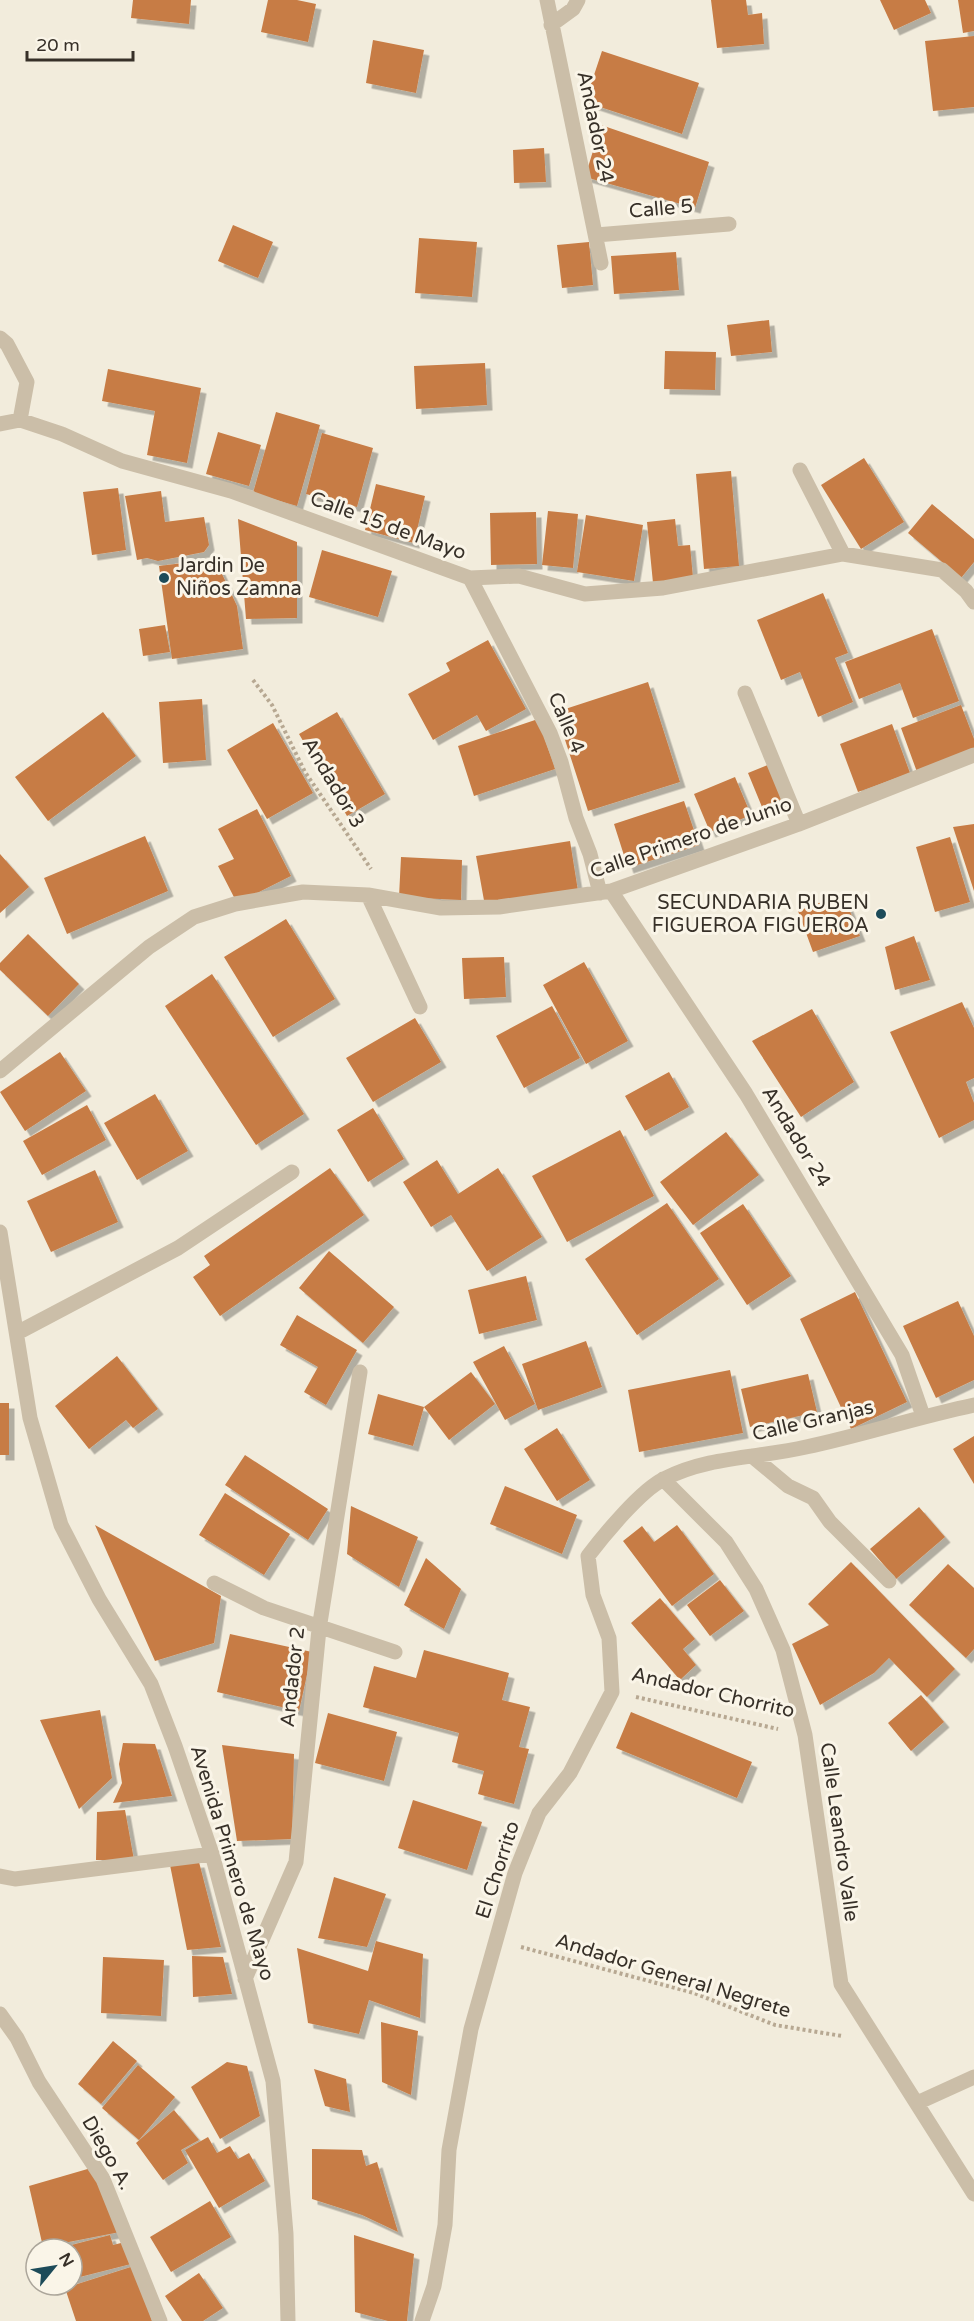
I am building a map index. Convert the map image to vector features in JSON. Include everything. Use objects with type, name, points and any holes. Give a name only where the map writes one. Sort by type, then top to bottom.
[{"type":"street","name":"Andador 24","points":[[548,0],[602,263]]},
{"type":"street","points":[[552,25],[573,9],[578,0]]},
{"type":"street","name":"Calle 5","points":[[596,235],[729,224]]},
{"type":"street","points":[[0,338],[7,344],[27,382],[20,420]]},
{"type":"street","name":"Calle 15 de Mayo","points":[[0,424],[20,420],[62,434],[123,461],[231,491],[470,578],[519,576],[585,594],[663,588],[843,554],[942,570],[966,591],[974,602]]},
{"type":"street","points":[[800,470],[843,554]]},
{"type":"street","name":"Calle 4","points":[[470,578],[550,733],[561,762],[576,818],[605,892]]},
{"type":"street","points":[[746,693],[799,824]]},
{"type":"street","name":"Calle Primero de Junio","points":[[0,1071],[149,947],[194,917],[234,904],[303,892],[368,895],[441,908],[499,907],[605,892],[799,824],[974,755]]},
{"type":"street","name":"Andador 24","points":[[605,892],[746,1094],[902,1355],[923,1416]]},
{"type":"street","points":[[368,895],[420,1007]]},
{"type":"street","points":[[17,1333],[178,1248],[292,1172]]},
{"type":"street","name":"Avenida Primero de Mayo","points":[[0,1232],[30,1418],[60,1525],[99,1599],[150,1684],[175,1746],[212,1854],[273,2080],[286,2234],[288,2321]]},
{"type":"street","name":"Andador 2","points":[[246,1979],[296,1862],[319,1629],[360,1372]]},
{"type":"street","name":"Calle Granjas","points":[[663,1479],[705,1464],[806,1447],[974,1405]]},
{"type":"street","points":[[752,1456],[788,1486],[813,1498],[830,1522],[889,1581]]},
{"type":"street","points":[[612,1692],[609,1638],[593,1595],[588,1556],[611,1526],[663,1479]]},
{"type":"street","name":"Calle Leandro Valle","points":[[663,1479],[726,1542],[756,1589],[783,1650],[805,1735],[841,1983],[974,2194]]},
{"type":"street","points":[[214,1583],[264,1608],[319,1629],[395,1652]]},
{"type":"street","name":"El Chorrito","points":[[422,2321],[434,2286],[445,2224],[449,2151],[471,2029],[515,1874],[539,1813],[570,1773],[612,1692]]},
{"type":"street","points":[[0,1876],[15,1879],[212,1854]]},
{"type":"street","name":"Diego A.","points":[[0,2014],[17,2038],[39,2082],[103,2179],[160,2321]]},
{"type":"street","points":[[917,2103],[974,2077]]},
{"type":"path","name":"Andador 3","points":[[253,680],[272,705],[312,783],[392,899]]},
{"type":"path","name":"Andador Chorrito","points":[[612,1692],[805,1735]]},
{"type":"path","name":"Andador General Negrete","points":[[497,1940],[694,1993],[775,2025],[878,2041]]},
{"type":"building","points":[[133,0],[191,0],[189,24],[131,18]]},
{"type":"building","points":[[268,0],[297,0],[316,4],[308,42],[261,32]]},
{"type":"building","points":[[711,0],[746,0],[748,15],[762,13],[764,44],[717,48]]},
{"type":"building","points":[[880,0],[925,0],[931,13],[894,30]]},
{"type":"building","points":[[958,0],[974,0],[974,31],[963,33]]},
{"type":"building","points":[[974,36],[974,107],[933,111],[925,41]]},
{"type":"building","points":[[373,40],[424,50],[416,93],[366,83]]},
{"type":"building","points":[[602,51],[699,83],[682,134],[585,102]]},
{"type":"building","points":[[601,125],[709,162],[695,208],[585,177]]},
{"type":"building","points":[[544,148],[546,182],[514,183],[513,150]]},
{"type":"building","points":[[233,225],[273,242],[258,278],[218,261]]},
{"type":"building","points":[[419,238],[477,242],[472,297],[415,293]]},
{"type":"building","points":[[589,242],[593,285],[562,288],[557,245]]},
{"type":"building","points":[[676,252],[679,290],[614,294],[611,256]]},
{"type":"building","points":[[769,320],[772,352],[731,356],[727,325]]},
{"type":"building","points":[[665,351],[716,352],[715,390],[664,389]]},
{"type":"building","points":[[485,363],[487,405],[416,409],[414,366]]},
{"type":"building","points":[[108,369],[201,388],[187,463],[147,455],[155,411],[102,401]]},
{"type":"building","points":[[276,412],[320,425],[297,506],[253,493]]},
{"type":"building","points":[[218,432],[261,445],[249,486],[206,474]]},
{"type":"building","points":[[322,433],[373,448],[357,507],[306,494]]},
{"type":"building","points":[[864,458],[904,522],[861,549],[821,485]]},
{"type":"building","points":[[731,471],[739,566],[704,569],[696,474]]},
{"type":"building","points":[[376,484],[425,496],[414,543],[365,530]]},
{"type":"building","points":[[118,488],[126,550],[92,555],[83,492]]},
{"type":"building","points":[[161,491],[165,522],[204,517],[209,545],[204,552],[158,561],[147,558],[137,560],[125,496]]},
{"type":"building","points":[[932,504],[974,539],[974,562],[961,578],[908,533]]},
{"type":"building","points":[[548,511],[578,514],[573,568],[542,565]]},
{"type":"building","points":[[536,512],[537,564],[491,565],[490,513]]},
{"type":"building","points":[[586,515],[643,525],[634,581],[577,572]]},
{"type":"building","points":[[238,519],[297,542],[297,618],[246,619]]},
{"type":"building","points":[[675,519],[678,546],[690,545],[693,578],[653,583],[647,522]]},
{"type":"building","points":[[322,550],[392,571],[378,617],[309,597]]},
{"type":"building","points":[[215,559],[237,606],[243,649],[172,659],[159,566]]},
{"type":"building","points":[[823,593],[848,653],[835,658],[853,702],[818,717],[800,672],[781,680],[757,620]]},
{"type":"building","points":[[165,625],[170,652],[143,656],[139,629]]},
{"type":"building","points":[[932,629],[959,701],[913,718],[900,683],[859,699],[845,662]]},
{"type":"building","points":[[488,640],[526,709],[486,731],[477,715],[433,740],[408,694],[450,671],[446,663]]},
{"type":"building","points":[[648,682],[680,782],[588,811],[556,712]]},
{"type":"building","points":[[202,699],[206,760],[163,763],[159,702]]},
{"type":"building","points":[[961,705],[974,739],[974,751],[917,772],[901,728]]},
{"type":"building","points":[[103,712],[136,756],[48,821],[15,777]]},
{"type":"building","points":[[337,712],[385,794],[347,816],[299,734]]},
{"type":"building","points":[[538,719],[555,769],[474,796],[458,746]]},
{"type":"building","points":[[273,723],[313,793],[267,819],[227,750]]},
{"type":"building","points":[[892,724],[910,773],[858,792],[840,744]]},
{"type":"building","points":[[770,764],[784,798],[762,807],[748,773]]},
{"type":"building","points":[[735,777],[751,815],[710,832],[694,794]]},
{"type":"building","points":[[684,801],[699,845],[628,868],[614,824]]},
{"type":"building","points":[[257,809],[291,876],[237,903],[218,866],[234,859],[218,829]]},
{"type":"building","points":[[974,824],[974,891],[953,827]]},
{"type":"building","points":[[145,836],[168,891],[67,934],[44,878]]},
{"type":"building","points":[[950,837],[970,902],[935,912],[916,847]]},
{"type":"building","points":[[570,841],[578,891],[485,906],[476,856]]},
{"type":"building","points":[[0,854],[29,887],[0,913]]},
{"type":"building","points":[[401,857],[462,860],[461,900],[399,897]]},
{"type":"building","points":[[843,894],[860,936],[813,952],[798,911]]},
{"type":"building","points":[[286,919],[335,999],[273,1037],[224,957]]},
{"type":"building","points":[[28,934],[79,984],[48,1016],[0,970],[0,963]]},
{"type":"building","points":[[914,936],[930,980],[895,990],[885,947]]},
{"type":"building","points":[[504,957],[506,997],[464,999],[462,958]]},
{"type":"building","points":[[584,962],[628,1041],[586,1064],[543,985]]},
{"type":"building","points":[[212,974],[304,1114],[256,1145],[165,1006]]},
{"type":"building","points":[[962,1002],[974,1028],[974,1078],[966,1082],[974,1103],[974,1120],[939,1138],[890,1032]]},
{"type":"building","points":[[552,1006],[580,1058],[524,1088],[496,1036]]},
{"type":"building","points":[[812,1009],[854,1082],[801,1117],[752,1041]]},
{"type":"building","points":[[415,1018],[441,1062],[373,1102],[346,1058]]},
{"type":"building","points":[[60,1052],[86,1091],[25,1131],[0,1092]]},
{"type":"building","points":[[669,1072],[689,1107],[645,1131],[625,1096]]},
{"type":"building","points":[[155,1094],[188,1151],[137,1180],[104,1123]]},
{"type":"building","points":[[87,1105],[106,1140],[42,1175],[23,1141]]},
{"type":"building","points":[[373,1108],[404,1159],[368,1182],[337,1130]]},
{"type":"building","points":[[620,1130],[654,1196],[567,1242],[532,1176]]},
{"type":"building","points":[[726,1132],[759,1175],[693,1225],[660,1182]]},
{"type":"building","points":[[437,1160],[458,1194],[498,1168],[542,1237],[487,1271],[451,1215],[431,1227],[403,1182]]},
{"type":"building","points":[[330,1168],[364,1215],[220,1316],[193,1277],[210,1265],[204,1256]]},
{"type":"building","points":[[95,1170],[118,1222],[51,1252],[27,1201]]},
{"type":"building","points":[[667,1203],[719,1279],[637,1335],[585,1259]]},
{"type":"building","points":[[743,1204],[791,1276],[747,1305],[700,1233]]},
{"type":"building","points":[[329,1251],[394,1307],[363,1343],[299,1288]]},
{"type":"building","points":[[526,1276],[537,1320],[479,1334],[468,1290]]},
{"type":"building","points":[[855,1292],[907,1402],[851,1429],[800,1319]]},
{"type":"building","points":[[958,1301],[974,1336],[974,1380],[936,1398],[903,1326]]},
{"type":"building","points":[[297,1315],[357,1350],[326,1405],[304,1392],[318,1367],[280,1345]]},
{"type":"building","points":[[586,1341],[602,1387],[538,1410],[522,1364]]},
{"type":"building","points":[[504,1346],[535,1404],[505,1420],[473,1362]]},
{"type":"building","points":[[117,1356],[158,1409],[133,1428],[126,1420],[89,1449],[55,1406]]},
{"type":"building","points":[[730,1370],[743,1433],[639,1452],[628,1390]]},
{"type":"building","points":[[471,1372],[495,1404],[449,1440],[424,1407]]},
{"type":"building","points":[[808,1374],[817,1412],[750,1427],[741,1389]]},
{"type":"building","points":[[378,1394],[424,1407],[413,1446],[368,1434]]},
{"type":"building","points":[[0,1403],[9,1403],[9,1455],[0,1455]]},
{"type":"building","points":[[557,1428],[590,1480],[557,1501],[524,1449]]},
{"type":"building","points":[[974,1436],[974,1484],[953,1449]]},
{"type":"building","points":[[245,1455],[328,1509],[308,1540],[225,1485]]},
{"type":"building","points":[[505,1486],[577,1515],[562,1554],[490,1524]]},
{"type":"building","points":[[225,1493],[290,1534],[264,1575],[199,1535]]},
{"type":"building","points":[[351,1506],[418,1537],[399,1587],[347,1554]]},
{"type":"building","points":[[919,1507],[945,1537],[896,1579],[870,1549]]},
{"type":"building","points":[[95,1525],[221,1596],[214,1643],[155,1661]]},
{"type":"building","points":[[677,1525],[714,1574],[672,1606],[623,1541],[642,1526],[654,1542]]},
{"type":"building","points":[[426,1558],[461,1589],[444,1629],[404,1605]]},
{"type":"building","points":[[851,1562],[955,1669],[927,1697],[889,1658],[874,1673],[820,1705],[792,1644],[829,1625],[808,1604]]},
{"type":"building","points":[[948,1564],[974,1588],[974,1649],[966,1658],[909,1605]]},
{"type":"building","points":[[720,1580],[744,1611],[710,1636],[687,1605]]},
{"type":"building","points":[[660,1598],[695,1639],[683,1649],[696,1665],[680,1680],[631,1623]]},
{"type":"building","points":[[230,1634],[312,1652],[299,1711],[217,1692]]},
{"type":"building","points":[[424,1650],[509,1673],[502,1700],[530,1707],[519,1747],[529,1749],[514,1804],[478,1794],[484,1771],[452,1762],[459,1733],[363,1707],[374,1666],[416,1678]]},
{"type":"building","points":[[921,1695],[944,1722],[911,1751],[888,1723]]},
{"type":"building","points":[[100,1710],[112,1778],[79,1809],[40,1720]]},
{"type":"building","points":[[631,1712],[752,1762],[737,1798],[616,1748]]},
{"type":"building","points":[[328,1713],[397,1732],[384,1781],[315,1763]]},
{"type":"building","points":[[123,1743],[155,1744],[172,1796],[113,1803],[122,1783],[119,1764]]},
{"type":"building","points":[[222,1745],[294,1754],[292,1839],[237,1841]]},
{"type":"building","points":[[413,1800],[482,1822],[467,1870],[398,1848]]},
{"type":"building","points":[[125,1810],[134,1860],[96,1860],[97,1812]]},
{"type":"building","points":[[199,1862],[221,1947],[187,1950],[170,1865]]},
{"type":"building","points":[[334,1877],[386,1894],[367,1947],[318,1938]]},
{"type":"building","points":[[376,1941],[423,1954],[420,2018],[369,2000],[359,2034],[308,2023],[297,1948],[368,1971]]},
{"type":"building","points":[[192,1956],[223,1957],[232,1994],[193,1997]]},
{"type":"building","points":[[103,1957],[164,1960],[161,2016],[101,2013]]},
{"type":"building","points":[[381,2022],[418,2031],[411,2095],[382,2082]]},
{"type":"building","points":[[113,2041],[137,2061],[101,2104],[78,2084]]},
{"type":"building","points":[[227,2062],[247,2066],[260,2116],[220,2139],[191,2087]]},
{"type":"building","points":[[138,2065],[175,2097],[139,2140],[102,2108]]},
{"type":"building","points":[[314,2069],[346,2079],[350,2112],[325,2106]]},
{"type":"building","points":[[174,2110],[199,2140],[181,2150],[188,2163],[163,2180],[136,2143]]},
{"type":"building","points":[[208,2137],[217,2153],[230,2146],[238,2159],[249,2153],[265,2181],[219,2208],[185,2150]]},
{"type":"building","points":[[312,2149],[362,2150],[366,2166],[377,2162],[398,2232],[362,2215],[312,2199]]},
{"type":"building","points":[[91,2168],[120,2232],[84,2239],[84,2237],[41,2237],[29,2186]]},
{"type":"building","points":[[210,2201],[231,2237],[171,2272],[150,2237]]},
{"type":"building","points":[[110,2235],[113,2245],[125,2242],[131,2264],[84,2276],[84,2242]]},
{"type":"building","points":[[354,2235],[414,2254],[407,2321],[388,2321],[355,2312]]},
{"type":"building","points":[[134,2266],[152,2321],[76,2321],[68,2297],[84,2297],[84,2282]]},
{"type":"building","points":[[199,2273],[223,2308],[203,2321],[182,2321],[165,2296]]},
{"type":"place","name":"Jardin De Niños Zamna","points":[[164,578]]},
{"type":"place","name":"SECUNDARIA RUBEN FIGUEROA FIGUEROA","points":[[881,914]]}]
